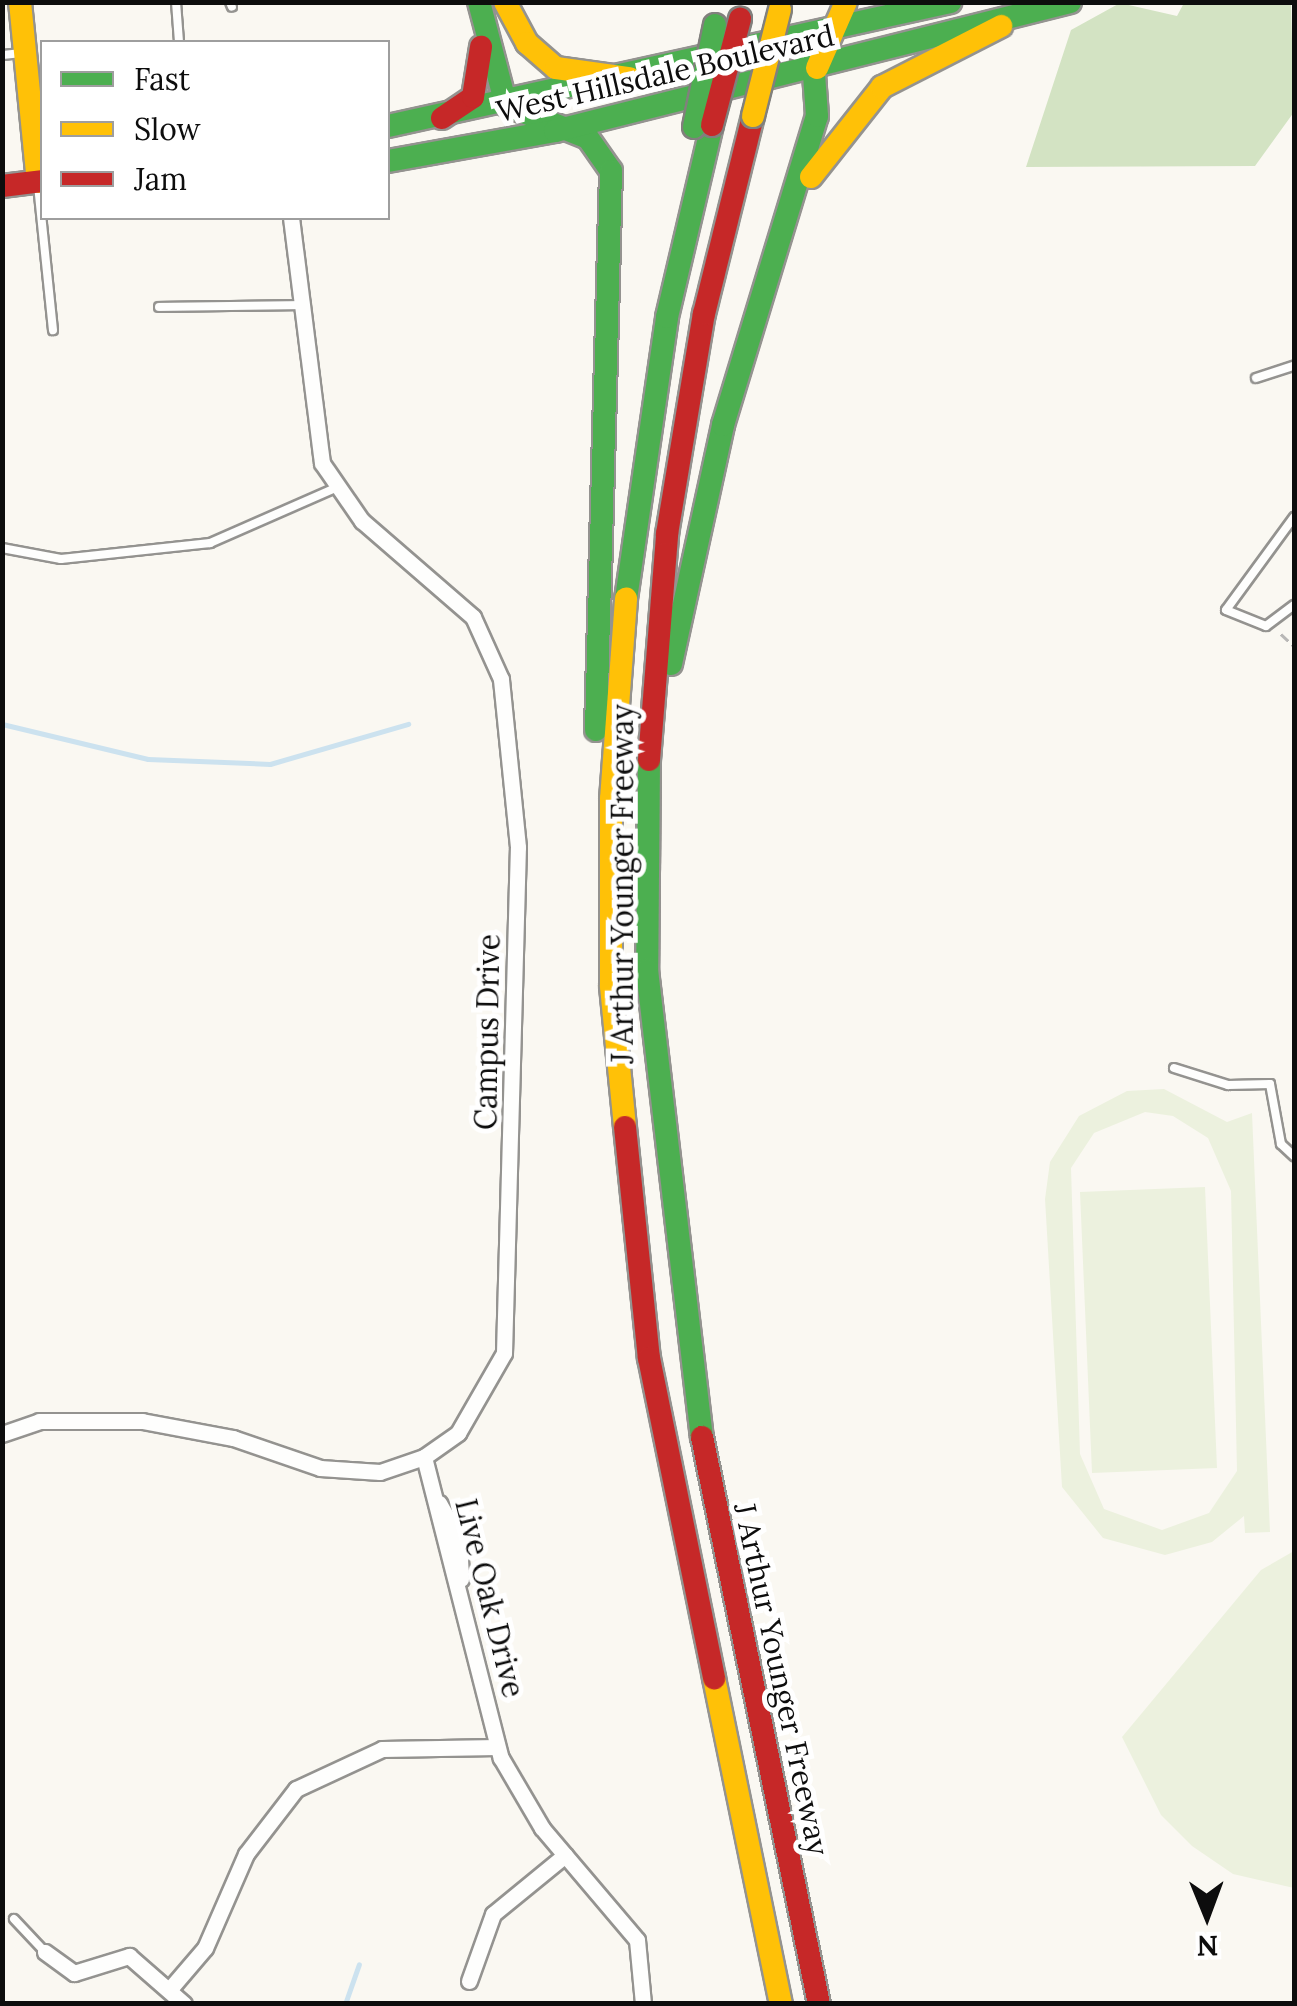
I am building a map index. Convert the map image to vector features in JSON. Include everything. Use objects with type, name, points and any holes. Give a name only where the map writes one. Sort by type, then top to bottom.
[{"type":"main road","points":[[2,186],[40,182],[14,54],[20,2]]},
{"type":"main road","points":[[505,2],[521,35],[556,68],[629,78]]},
{"type":"main road","points":[[648,788],[698,523],[818,116],[816,68],[838,28],[846,2]]},
{"type":"main road","name":"West Hillsdale Boulevard","points":[[390,126],[506,106],[950,2]]},
{"type":"main road","name":"West Hillsdale Boulevard","points":[[390,162],[554,131],[1001,26],[1070,2]]},
{"type":"main road","name":"J Arthur Younger Freeway","points":[[781,6],[752,116],[678,460],[648,788],[650,1044],[676,1294],[818,2004]]},
{"type":"main road","points":[[480,7],[506,106],[554,131],[595,144],[612,180],[596,704],[610,911]]},
{"type":"main road","points":[[442,118],[476,92],[480,7]]},
{"type":"main road","name":"J Arthur Younger Freeway","points":[[743,11],[703,127],[660,354],[622,613],[610,911],[620,1136],[643,1321],[782,2004]]},
{"type":"main road","points":[[703,127],[718,14]]},
{"type":"main road","points":[[781,232],[832,139],[871,95],[1001,26]]},
{"type":"main road","points":[[774,43],[800,46],[816,68]]},
{"type":"street","name":"Campus Drive","points":[[2,1434],[40,1421],[142,1421],[336,1471],[380,1472],[424,1458],[480,1408],[507,1336],[514,788],[501,679],[480,627],[335,488],[312,423],[291,220]]},
{"type":"street","name":"Live Oak Drive","points":[[424,1458],[438,1502],[459,1539],[460,1579],[497,1747],[565,1856],[637,1940],[646,1965],[643,2004]]},
{"type":"street","points":[[169,1990],[204,1948],[246,1854],[296,1789],[382,1749],[497,1747]]},
{"type":"street","points":[[469,1982],[494,1914],[565,1856]]},
{"type":"street","points":[[45,1952],[74,1973],[129,1956],[184,2004]]},
{"type":"lane","points":[[176,2],[179,40]]},
{"type":"lane","points":[[43,220],[53,330]]},
{"type":"lane","points":[[159,307],[302,305]]},
{"type":"lane","points":[[1256,378],[1294,366]]},
{"type":"lane","points":[[2,548],[61,559],[210,543],[335,488]]},
{"type":"lane","points":[[1294,517],[1226,610],[1280,622],[1294,605]]},
{"type":"lane","points":[[1174,1068],[1228,1085],[1270,1084],[1281,1144],[1294,1156]]},
{"type":"lane","points":[[14,1919],[45,1952]]},
{"type":"path","points":[[1280,622],[1294,646]]},
{"type":"green space","points":[[1120,3],[1177,16],[1184,3],[1291,3],[1294,112],[1255,166],[1026,167],[1071,30]]},
{"type":"green space","points":[[1164,1089],[1227,1122],[1252,1113],[1270,1532],[1245,1533],[1244,1516],[1212,1542],[1165,1555],[1103,1538],[1062,1487],[1045,1199],[1050,1162],[1079,1116],[1127,1091]],"holes":[[[1145,1112],[1173,1116],[1208,1138],[1231,1191],[1237,1471],[1209,1513],[1162,1530],[1104,1509],[1080,1454],[1071,1168],[1094,1133]]]},
{"type":"green space","points":[[1205,1187],[1217,1468],[1092,1473],[1080,1192]]},
{"type":"green space","points":[[1294,1551],[1294,1888],[1233,1874],[1192,1846],[1161,1815],[1122,1737],[1261,1570]]},
{"type":"waterway","points":[[2,724],[148,759],[270,764],[408,724]]},
{"type":"waterway","points":[[345,2004],[359,1964]]},
{"type":"traffic: fast","points":[[479,2],[506,105],[588,138],[611,171],[596,730]]},
{"type":"traffic: fast","points":[[390,126],[950,2]]},
{"type":"traffic: fast","points":[[390,161],[555,131],[1070,2]]},
{"type":"traffic: fast","points":[[694,127],[715,25]]},
{"type":"traffic: fast","points":[[671,664],[723,425],[817,116],[813,60],[795,43],[774,43]]},
{"type":"traffic: fast","points":[[626,599],[667,317],[712,125]]},
{"type":"traffic: fast","points":[[649,760],[647,970],[702,1437]]},
{"type":"traffic: slow","points":[[20,2],[38,182]]},
{"type":"traffic: slow","points":[[505,2],[527,43],[556,68],[629,78]]},
{"type":"traffic: slow","points":[[817,68],[846,2]]},
{"type":"traffic: slow","points":[[753,116],[780,9]]},
{"type":"traffic: slow","points":[[811,177],[882,87],[1001,26]]},
{"type":"traffic: slow","points":[[625,1127],[611,986],[611,799],[626,599]]},
{"type":"traffic: slow","points":[[714,1678],[781,2004]]},
{"type":"traffic: jam","points":[[712,125],[740,19]]},
{"type":"traffic: jam","points":[[442,118],[473,97],[481,47]]},
{"type":"traffic: jam","points":[[649,760],[667,534],[704,314],[753,116]]},
{"type":"traffic: jam","points":[[2,186],[40,181]]},
{"type":"traffic: jam","points":[[625,1127],[649,1358],[714,1678]]},
{"type":"traffic: jam","points":[[702,1437],[819,2004]]}]
